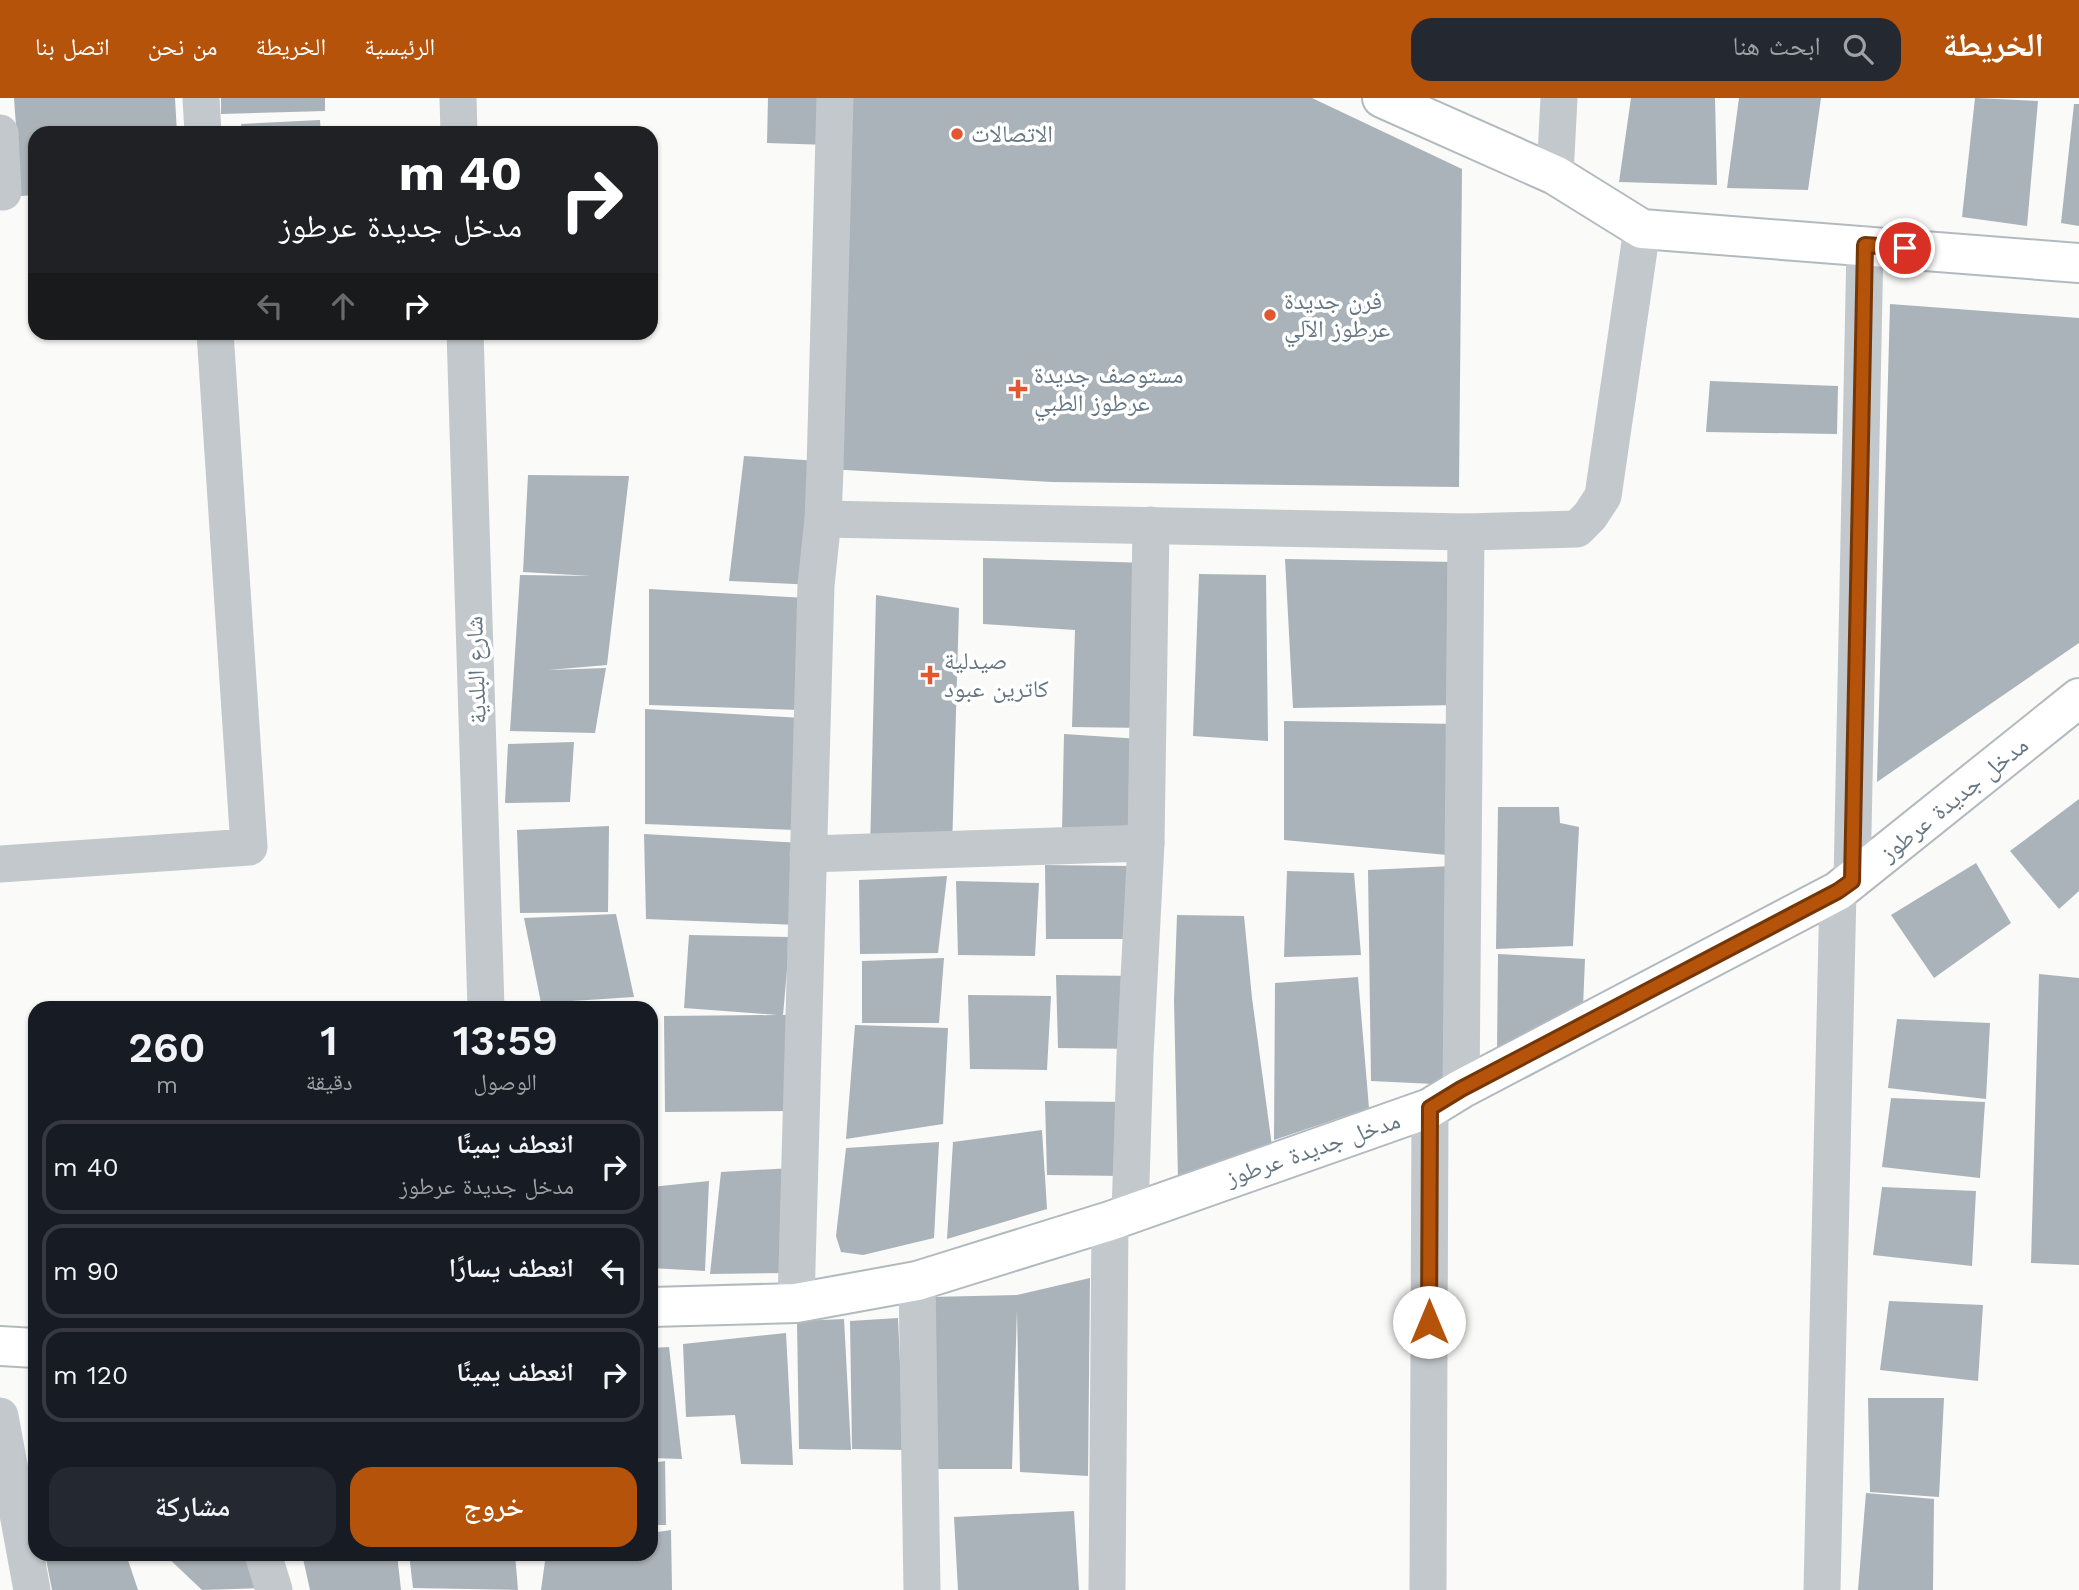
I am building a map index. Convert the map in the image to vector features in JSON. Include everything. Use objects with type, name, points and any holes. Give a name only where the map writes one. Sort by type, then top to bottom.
[{"type":"street","points":[[201,98],[203,126]]},
{"type":"street","points":[[458,98],[459,126]]},
{"type":"street","points":[[796,1303],[816,585],[823,519],[835,98]]},
{"type":"street","points":[[1382,98],[1555,175],[1642,229],[2079,263]]},
{"type":"street","points":[[1555,175],[1559,98]]},
{"type":"street","points":[[0,133],[3,192]]},
{"type":"street","points":[[823,519],[1466,532],[1577,529],[1591,516],[1603,496],[1642,229]]},
{"type":"street","points":[[1822,1590],[1865,245]]},
{"type":"street","points":[[0,864],[249,847],[216,340]]},
{"type":"street","name":"شارع البلدية","points":[[465,340],[486,1001]]},
{"type":"street","points":[[1107,1590],[1120,1217],[1135,1056],[1146,844],[1151,525]]},
{"type":"street","points":[[1428,1590],[1466,532]]},
{"type":"street","name":"مدخل جديدة عرطوز","points":[[658,1307],[796,1303],[917,1281],[1120,1217],[1445,1098],[1845,886],[2079,698]]},
{"type":"street","points":[[808,854],[1146,844]]},
{"type":"street","points":[[917,1281],[922,1590]]},
{"type":"street","points":[[0,1346],[28,1348]]},
{"type":"street","points":[[0,1416],[32,1590]]},
{"type":"street","points":[[265,1561],[274,1590]]},
{"type":"building","points":[[14,98],[175,98],[177,126],[28,126],[28,196],[21,196]]},
{"type":"building","points":[[221,98],[325,98],[325,111],[221,114]]},
{"type":"building","points":[[768,98],[830,98],[829,145],[767,143]]},
{"type":"building","points":[[837,98],[1312,98],[1462,169],[1459,487],[1052,482],[828,469]]},
{"type":"building","points":[[1631,98],[1715,98],[1717,185],[1619,182]]},
{"type":"building","points":[[1739,98],[1821,98],[1808,190],[1727,188]]},
{"type":"building","points":[[1975,98],[2038,101],[2027,226],[1962,217]]},
{"type":"building","points":[[2074,104],[2079,104],[2079,226],[2061,223]]},
{"type":"building","points":[[320,120],[320,126],[241,126]]},
{"type":"building","points":[[1890,304],[2079,318],[2079,643],[1877,782]]},
{"type":"building","points":[[1710,381],[1838,386],[1837,434],[1706,432]]},
{"type":"building","points":[[744,456],[819,461],[816,585],[729,581]]},
{"type":"building","points":[[528,475],[629,476],[607,665],[548,670],[606,668],[595,733],[510,731],[520,575],[591,576],[523,572]]},
{"type":"building","points":[[983,558],[1148,563],[1146,728],[1072,727],[1075,630],[983,624]]},
{"type":"building","points":[[1285,559],[1458,562],[1457,705],[1293,708]]},
{"type":"building","points":[[1199,574],[1266,575],[1268,741],[1193,736]]},
{"type":"building","points":[[649,589],[807,598],[800,710],[649,705]]},
{"type":"building","points":[[876,595],[959,608],[952,850],[870,852]]},
{"type":"building","points":[[645,709],[803,718],[796,830],[645,824]]},
{"type":"building","points":[[1284,721],[1457,724],[1458,856],[1284,840]]},
{"type":"building","points":[[1064,734],[1140,739],[1136,832],[1062,832]]},
{"type":"building","points":[[574,742],[570,802],[505,803],[508,744]]},
{"type":"building","points":[[2079,799],[2079,891],[2059,909],[2010,851]]},
{"type":"building","points":[[1498,807],[1559,807],[1560,823],[1579,827],[1573,946],[1496,949]]},
{"type":"building","points":[[609,826],[608,912],[520,913],[517,830]]},
{"type":"building","points":[[644,834],[802,843],[797,925],[646,919]]},
{"type":"building","points":[[1976,863],[2011,923],[1934,978],[1891,915]]},
{"type":"building","points":[[1045,865],[1128,866],[1124,939],[1046,939]]},
{"type":"building","points":[[1452,866],[1455,1085],[1371,1081],[1368,870]]},
{"type":"building","points":[[1287,871],[1354,873],[1361,955],[1284,957]]},
{"type":"building","points":[[947,876],[938,953],[860,954],[859,880]]},
{"type":"building","points":[[956,881],[1039,883],[1035,956],[958,955]]},
{"type":"building","points":[[616,914],[634,997],[541,1001],[524,918]]},
{"type":"building","points":[[1177,915],[1244,916],[1272,1146],[1178,1179],[1174,1000]]},
{"type":"building","points":[[689,935],[790,937],[783,1015],[787,1015],[789,1111],[665,1112],[664,1016],[777,1015],[684,1008]]},
{"type":"building","points":[[1498,954],[1585,959],[1583,1007],[1497,1053]]},
{"type":"building","points":[[944,958],[939,1023],[862,1023],[862,961]]},
{"type":"building","points":[[2039,974],[2079,978],[2079,1265],[2031,1263]]},
{"type":"building","points":[[1056,975],[1139,976],[1135,1049],[1058,1048]]},
{"type":"building","points":[[1358,977],[1369,1108],[1274,1140],[1275,983]]},
{"type":"building","points":[[968,995],[1051,996],[1047,1070],[970,1069]]},
{"type":"building","points":[[1897,1019],[1990,1023],[1986,1099],[1888,1088]]},
{"type":"building","points":[[855,1025],[948,1028],[943,1124],[846,1139]]},
{"type":"building","points":[[1891,1098],[1985,1102],[1980,1178],[1882,1167]]},
{"type":"building","points":[[1045,1101],[1129,1102],[1124,1176],[1047,1175]]},
{"type":"building","points":[[1042,1130],[1047,1209],[947,1239],[953,1142]]},
{"type":"building","points":[[939,1142],[934,1238],[863,1255],[841,1252],[836,1236],[846,1148]]},
{"type":"building","points":[[792,1168],[793,1273],[710,1274],[721,1172]]},
{"type":"building","points":[[709,1181],[705,1271],[658,1268],[658,1186]]},
{"type":"building","points":[[1882,1187],[1976,1191],[1972,1266],[1873,1255]]},
{"type":"building","points":[[1090,1278],[1088,1476],[1020,1472],[1017,1310],[1012,1469],[938,1469],[931,1297],[1017,1295]]},
{"type":"building","points":[[1889,1301],[1983,1305],[1978,1381],[1880,1370]]},
{"type":"building","points":[[898,1318],[904,1450],[852,1449],[850,1321]]},
{"type":"building","points":[[844,1319],[851,1450],[799,1449],[797,1321]]},
{"type":"building","points":[[786,1333],[793,1465],[741,1464],[735,1415],[686,1417],[683,1344]]},
{"type":"building","points":[[669,1347],[682,1459],[658,1458],[658,1348]]},
{"type":"building","points":[[1868,1398],[1944,1398],[1939,1497],[1870,1492]]},
{"type":"building","points":[[665,1461],[666,1525],[658,1525],[658,1462]]},
{"type":"building","points":[[1866,1493],[1934,1499],[1933,1590],[1858,1590]]},
{"type":"building","points":[[1074,1511],[1079,1590],[958,1590],[954,1517]]},
{"type":"building","points":[[671,1530],[672,1590],[541,1590],[545,1561],[658,1561],[658,1532]]},
{"type":"building","points":[[46,1561],[128,1561],[138,1590],[52,1590]]},
{"type":"building","points":[[171,1561],[254,1561],[264,1588],[202,1590]]},
{"type":"building","points":[[304,1561],[398,1561],[401,1590],[310,1590]]},
{"type":"building","points":[[410,1561],[516,1561],[518,1590],[413,1588]]},
{"type":"place","name":"الاتصالات","points":[[957,134]]},
{"type":"place","name":"فرن جديدة عرطوز الآلي","points":[[1270,315]]},
{"type":"place","name":"مستوصف جديدة عرطوز الطبي","points":[[1018,389]]},
{"type":"place","name":"صيدلية كاترين عبود","points":[[930,675]]},
{"type":"route","points":[[1429,1322],[1430,1108],[1461,1089],[1838,891],[1852,881],[1865,245],[1905,248]]}]
